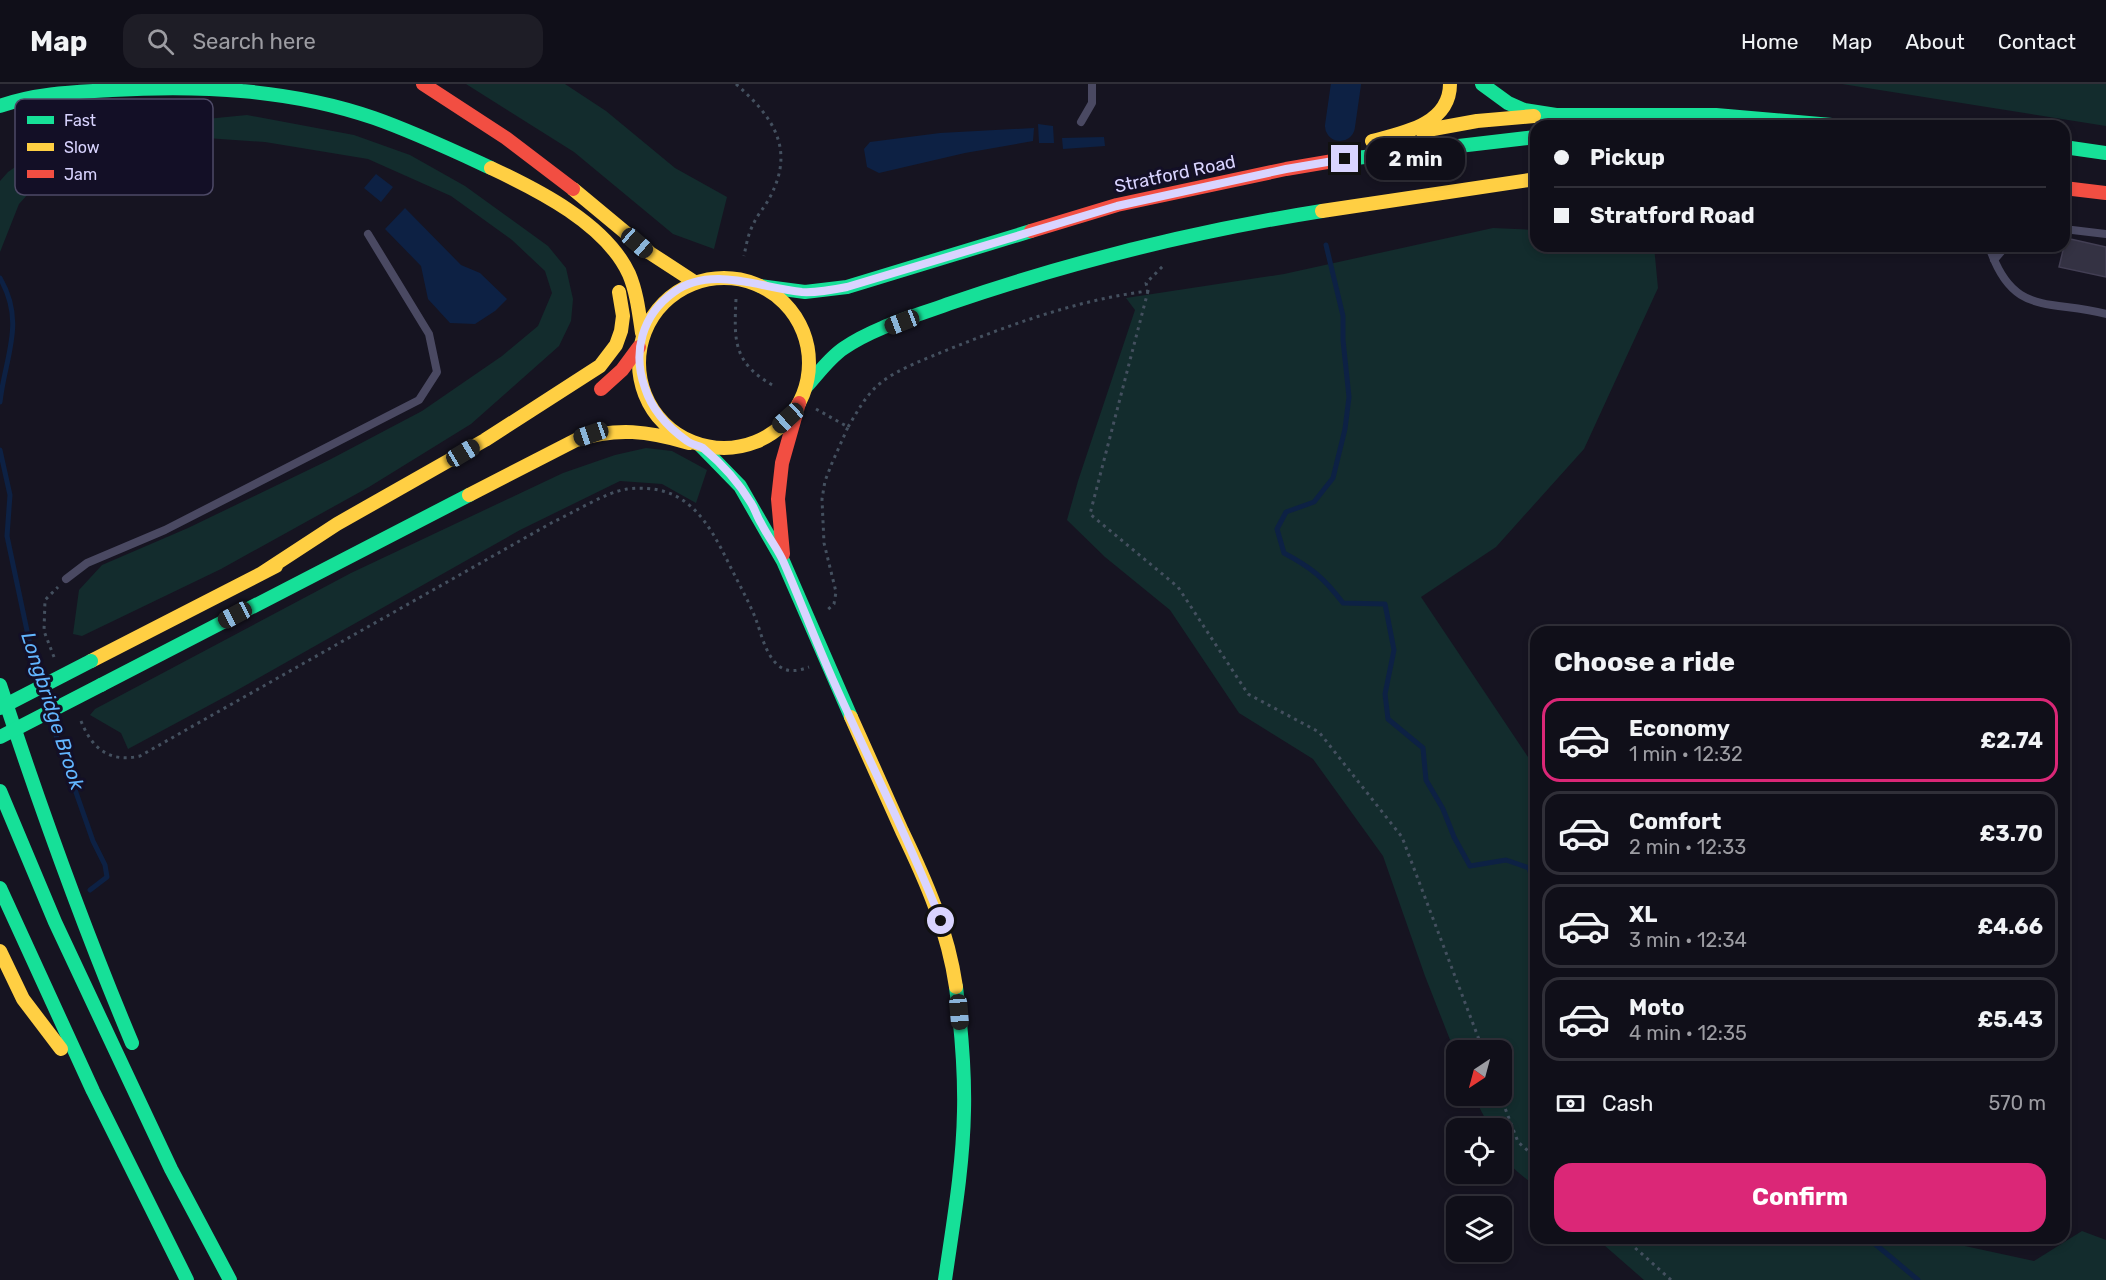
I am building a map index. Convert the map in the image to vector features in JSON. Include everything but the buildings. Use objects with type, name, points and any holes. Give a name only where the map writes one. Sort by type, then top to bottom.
[{"type":"main road","points":[[423,84],[527,153],[664,266],[693,281]]},
{"type":"main road","points":[[1396,135],[1438,115],[1446,106],[1450,96],[1450,84]]},
{"type":"main road","points":[[1482,84],[1508,103],[1524,110],[1556,115]]},
{"type":"main road","points":[[20,99],[110,90],[192,87],[234,89],[314,101],[371,117],[435,141],[536,189],[577,219],[610,248],[625,266],[636,289],[641,375],[651,402],[659,415],[740,486],[783,561],[825,661],[925,880],[941,921],[953,967],[963,1056],[964,1110],[960,1169],[945,1280]]},
{"type":"main road","points":[[189,99],[234,89]]},
{"type":"main road","points":[[0,106],[15,101]]},
{"type":"main road","points":[[1117,206],[1205,178],[1270,161],[1477,121],[1556,115],[1716,115],[1774,120]]},
{"type":"main road","name":"Stratford Road","points":[[760,286],[805,292],[847,287],[1117,206],[1286,169],[1416,149],[1530,138]]},
{"type":"main road","points":[[2070,148],[2106,153]]},
{"type":"main road","points":[[487,167],[567,226]]},
{"type":"main road","points":[[806,387],[844,348],[869,336],[984,292],[1051,271],[1175,239],[1286,216],[1530,180]]},
{"type":"main road","points":[[2070,189],[2106,193]]},
{"type":"main road","points":[[259,575],[337,524],[485,440],[600,366],[616,345],[623,316],[621,299],[613,277]]},
{"type":"main road","points":[[588,397],[613,381],[663,302],[673,292],[693,281],[732,280],[760,286],[771,291],[780,299],[805,335],[809,354],[806,387],[799,403],[782,464],[778,499],[783,561]]},
{"type":"main road","points":[[0,737],[576,440],[605,431],[632,430],[653,433],[695,445],[721,448],[740,447],[758,441],[774,430],[788,418],[799,403]]},
{"type":"main road","points":[[0,708],[428,488]]},
{"type":"main road","points":[[0,685],[46,824],[93,950],[136,1053]]},
{"type":"main road","points":[[0,791],[55,922],[171,1169],[230,1280]]},
{"type":"main road","points":[[0,888],[93,1091],[188,1280]]},
{"type":"main road","points":[[0,951],[23,999],[93,1091]]},
{"type":"main road","points":[[152,1094],[171,1169]]},
{"type":"lane","points":[[1081,122],[1092,103],[1092,84]]},
{"type":"lane","points":[[2070,230],[2106,234]]},
{"type":"lane","points":[[66,579],[87,563],[165,530],[419,400],[437,372],[429,333],[368,234]]},
{"type":"lane","points":[[1991,252],[2004,279],[2028,300],[2045,305],[2106,314]]},
{"type":"lane","points":[[1994,260],[2001,252]]},
{"type":"path","points":[[736,84],[754,100],[771,122],[780,145],[780,168],[770,197],[752,227],[744,256]]},
{"type":"path","points":[[1169,261],[1146,283],[1148,291],[1090,514],[1178,587],[1248,694],[1319,732],[1402,837],[1479,1040]]},
{"type":"path","points":[[808,622],[834,604],[836,592],[824,543],[822,499],[825,481],[859,407],[878,385],[920,362],[1032,318],[1088,302],[1148,291]]},
{"type":"path","points":[[736,298],[735,334],[740,354],[762,380],[774,386]]},
{"type":"path","points":[[813,407],[848,427]]},
{"type":"path","points":[[80,719],[92,743],[103,752],[119,759],[140,756],[553,522],[613,493],[628,489],[646,488],[662,491],[677,496],[698,512],[720,545],[776,664],[791,671],[799,671],[825,661]]},
{"type":"path","points":[[57,664],[44,631],[45,600],[66,579]]},
{"type":"path","points":[[1504,1106],[1518,1142],[1530,1153]]},
{"type":"path","points":[[1631,1244],[1671,1280]]},
{"type":"green space","points":[[466,84],[565,84],[606,111],[675,168],[727,197],[714,249],[673,234],[574,152]]},
{"type":"green space","points":[[1842,84],[2106,84],[2106,126]]},
{"type":"green space","points":[[247,115],[354,135],[410,155],[465,186],[548,246],[566,268],[573,299],[571,321],[559,346],[471,424],[369,487],[221,569],[82,636],[73,634],[79,590],[102,565],[188,528],[331,459],[422,411],[502,356],[538,326],[552,293],[545,271],[512,240],[451,196],[368,159],[265,142],[213,138],[213,118]]},
{"type":"green space","points":[[15,167],[15,195],[27,195],[19,204],[0,252],[0,181]]},
{"type":"green space","points":[[1493,228],[1530,230],[1530,252],[1655,252],[1658,288],[1584,449],[1496,547],[1421,597],[1530,760],[1530,1182],[1512,1166],[1512,1118],[1485,1118],[1479,1106],[1512,1106],[1512,1040],[1450,1040],[1383,856],[1313,759],[1239,713],[1170,610],[1105,557],[1067,520],[1135,310],[1126,298],[1284,274]]},
{"type":"green space","points":[[646,448],[672,451],[707,470],[696,503],[662,484],[620,481],[520,530],[232,693],[128,749],[121,733],[90,715],[95,709],[351,573],[563,473],[615,455]]},
{"type":"green space","points":[[2082,1231],[2106,1240],[2106,1280],[1644,1280],[1603,1244],[1956,1244],[2034,1261],[2061,1244],[2070,1244],[2070,1238]]},
{"type":"water","points":[[1038,124],[1053,126],[1054,143],[1039,143]]},
{"type":"water","points":[[1034,128],[1033,141],[965,153],[879,173],[867,167],[864,149],[870,142],[940,133]]},
{"type":"water","points":[[1104,137],[1105,146],[1063,149],[1062,138]]},
{"type":"water","points":[[376,174],[393,187],[381,202],[364,188]]},
{"type":"water","points":[[405,208],[461,265],[480,273],[507,299],[495,311],[475,324],[450,323],[428,299],[421,266],[385,229]]},
{"type":"waterway","points":[[1340,126],[1346,84]]},
{"type":"waterway","points":[[1326,245],[1343,316],[1349,397],[1345,429],[1333,478],[1314,502],[1286,512],[1277,529],[1284,553],[1317,574],[1343,603],[1385,604],[1394,650],[1385,694],[1388,719],[1423,748],[1426,780],[1443,809],[1454,837],[1470,866],[1506,860],[1529,868],[1530,871]]},
{"type":"waterway","name":"Longbridge Brook","points":[[0,278],[8,294],[13,325],[0,402]]},
{"type":"waterway","name":"Longbridge Brook","points":[[0,450],[10,495],[7,536],[37,678]]},
{"type":"waterway","name":"Longbridge Brook","points":[[51,721],[93,841],[105,865],[107,877],[90,890]]},
{"type":"waterway","points":[[1875,1244],[1918,1280]]},
{"type":"traffic: fast","points":[[1482,84],[1508,103],[1524,110],[1556,115],[1716,115],[1774,120]]},
{"type":"traffic: fast","points":[[24,99],[84,92],[178,88],[277,95],[342,108],[374,118],[491,168]]},
{"type":"traffic: fast","points":[[0,106],[15,102]]},
{"type":"traffic: fast","points":[[1339,160],[1530,138]]},
{"type":"traffic: fast","points":[[2070,148],[2106,153]]},
{"type":"traffic: fast","points":[[806,387],[833,356],[844,348],[868,334],[948,304],[1086,261],[1133,249],[1227,228],[1322,211]]},
{"type":"traffic: fast","points":[[760,286],[805,292],[847,287],[1031,231]]},
{"type":"traffic: fast","points":[[701,446],[740,486],[783,561],[851,717]]},
{"type":"traffic: fast","points":[[101,685],[469,495]]},
{"type":"traffic: fast","points":[[0,708],[91,661]]},
{"type":"traffic: fast","points":[[0,685],[62,865],[132,1043]]},
{"type":"traffic: fast","points":[[0,737],[101,685]]},
{"type":"traffic: fast","points":[[0,791],[55,922],[171,1169],[230,1280]]},
{"type":"traffic: fast","points":[[0,888],[93,1091],[187,1280]]},
{"type":"traffic: fast","points":[[945,1280],[963,1132],[963,1064],[956,987]]},
{"type":"traffic: slow","points":[[1372,141],[1411,130],[1434,118],[1448,98],[1450,84]]},
{"type":"traffic: slow","points":[[1422,131],[1477,121],[1534,116]]},
{"type":"traffic: slow","points":[[491,168],[569,210],[604,239],[618,256],[632,281],[642,333]]},
{"type":"traffic: slow","points":[[1322,211],[1530,180]]},
{"type":"traffic: slow","points":[[573,189],[650,253],[693,281]]},
{"type":"traffic: slow","points":[[724,278],[756,285],[771,292],[784,303],[795,316],[802,331],[809,363],[802,395],[795,410],[784,423],[771,434],[756,441],[724,448],[692,441],[677,434],[664,423],[653,410],[646,395],[639,363],[646,331],[653,316],[664,303],[677,292],[692,285],[724,278]]},
{"type":"traffic: slow","points":[[259,575],[337,524],[485,440],[600,366],[616,345],[621,331],[623,316],[619,292]]},
{"type":"traffic: slow","points":[[469,495],[576,440],[591,436],[632,432],[689,443]]},
{"type":"traffic: slow","points":[[91,661],[276,566]]},
{"type":"traffic: slow","points":[[851,717],[935,907],[948,946],[956,987]]},
{"type":"traffic: slow","points":[[0,951],[23,999],[61,1049]]},
{"type":"traffic: jam","points":[[423,84],[506,138],[573,189]]},
{"type":"traffic: jam","points":[[1031,231],[1117,205],[1339,160]]},
{"type":"traffic: jam","points":[[2070,189],[2106,193]]},
{"type":"traffic: jam","points":[[601,389],[622,370],[639,347]]},
{"type":"traffic: jam","points":[[783,554],[778,499],[782,463],[799,403]]},
{"type":"route","points":[[941,921],[925,880],[856,732],[783,561],[752,504],[740,486],[720,465],[701,446],[689,443],[672,428],[659,415],[651,402],[641,375],[639,347],[642,333],[663,302],[673,292],[693,281],[732,280],[805,292],[847,287],[1117,206],[1286,169],[1345,159]]}]
